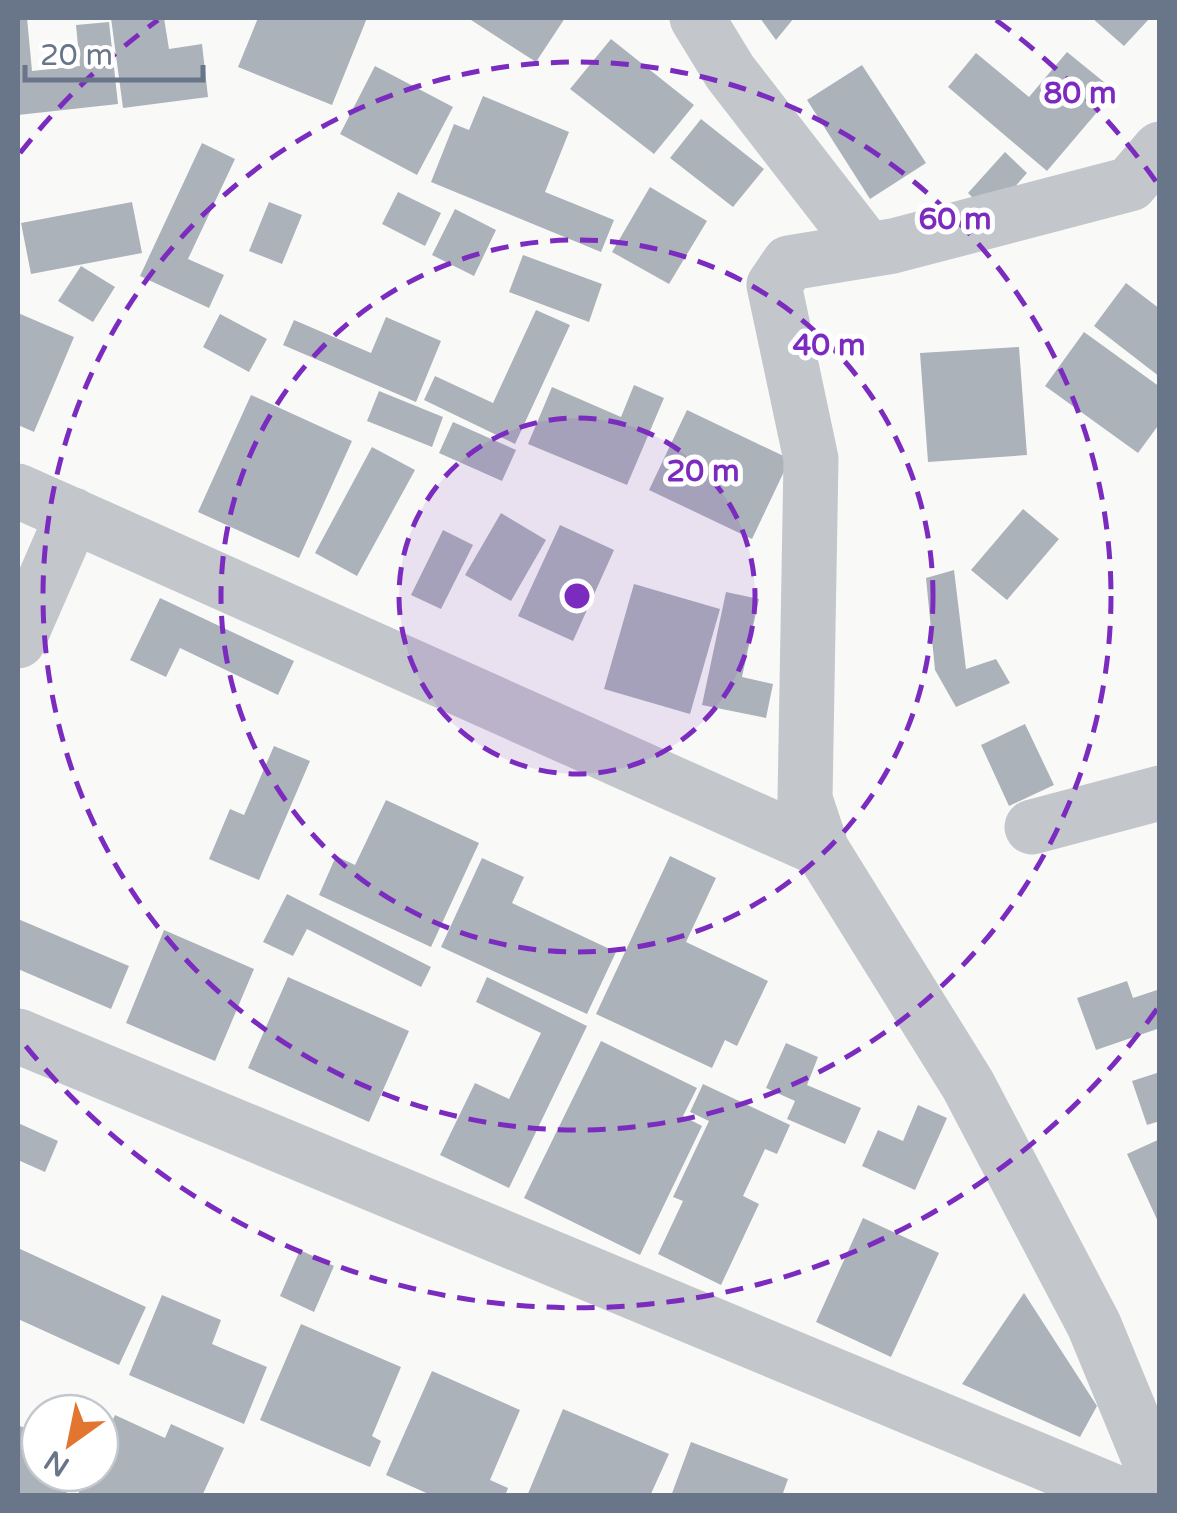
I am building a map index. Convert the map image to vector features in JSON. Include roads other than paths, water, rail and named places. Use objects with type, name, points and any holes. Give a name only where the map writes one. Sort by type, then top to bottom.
[{"type":"street","points":[[697,18],[730,72],[868,250]]},
{"type":"street","points":[[1150,181],[893,246],[789,263],[774,285],[812,459],[804,798],[822,850],[968,1085],[1094,1325],[1160,1485]]},
{"type":"street","points":[[18,491],[822,850]]},
{"type":"street","points":[[18,641],[73,516]]},
{"type":"street","points":[[1032,827],[1160,793]]},
{"type":"street","points":[[18,1036],[1124,1496]]}]
